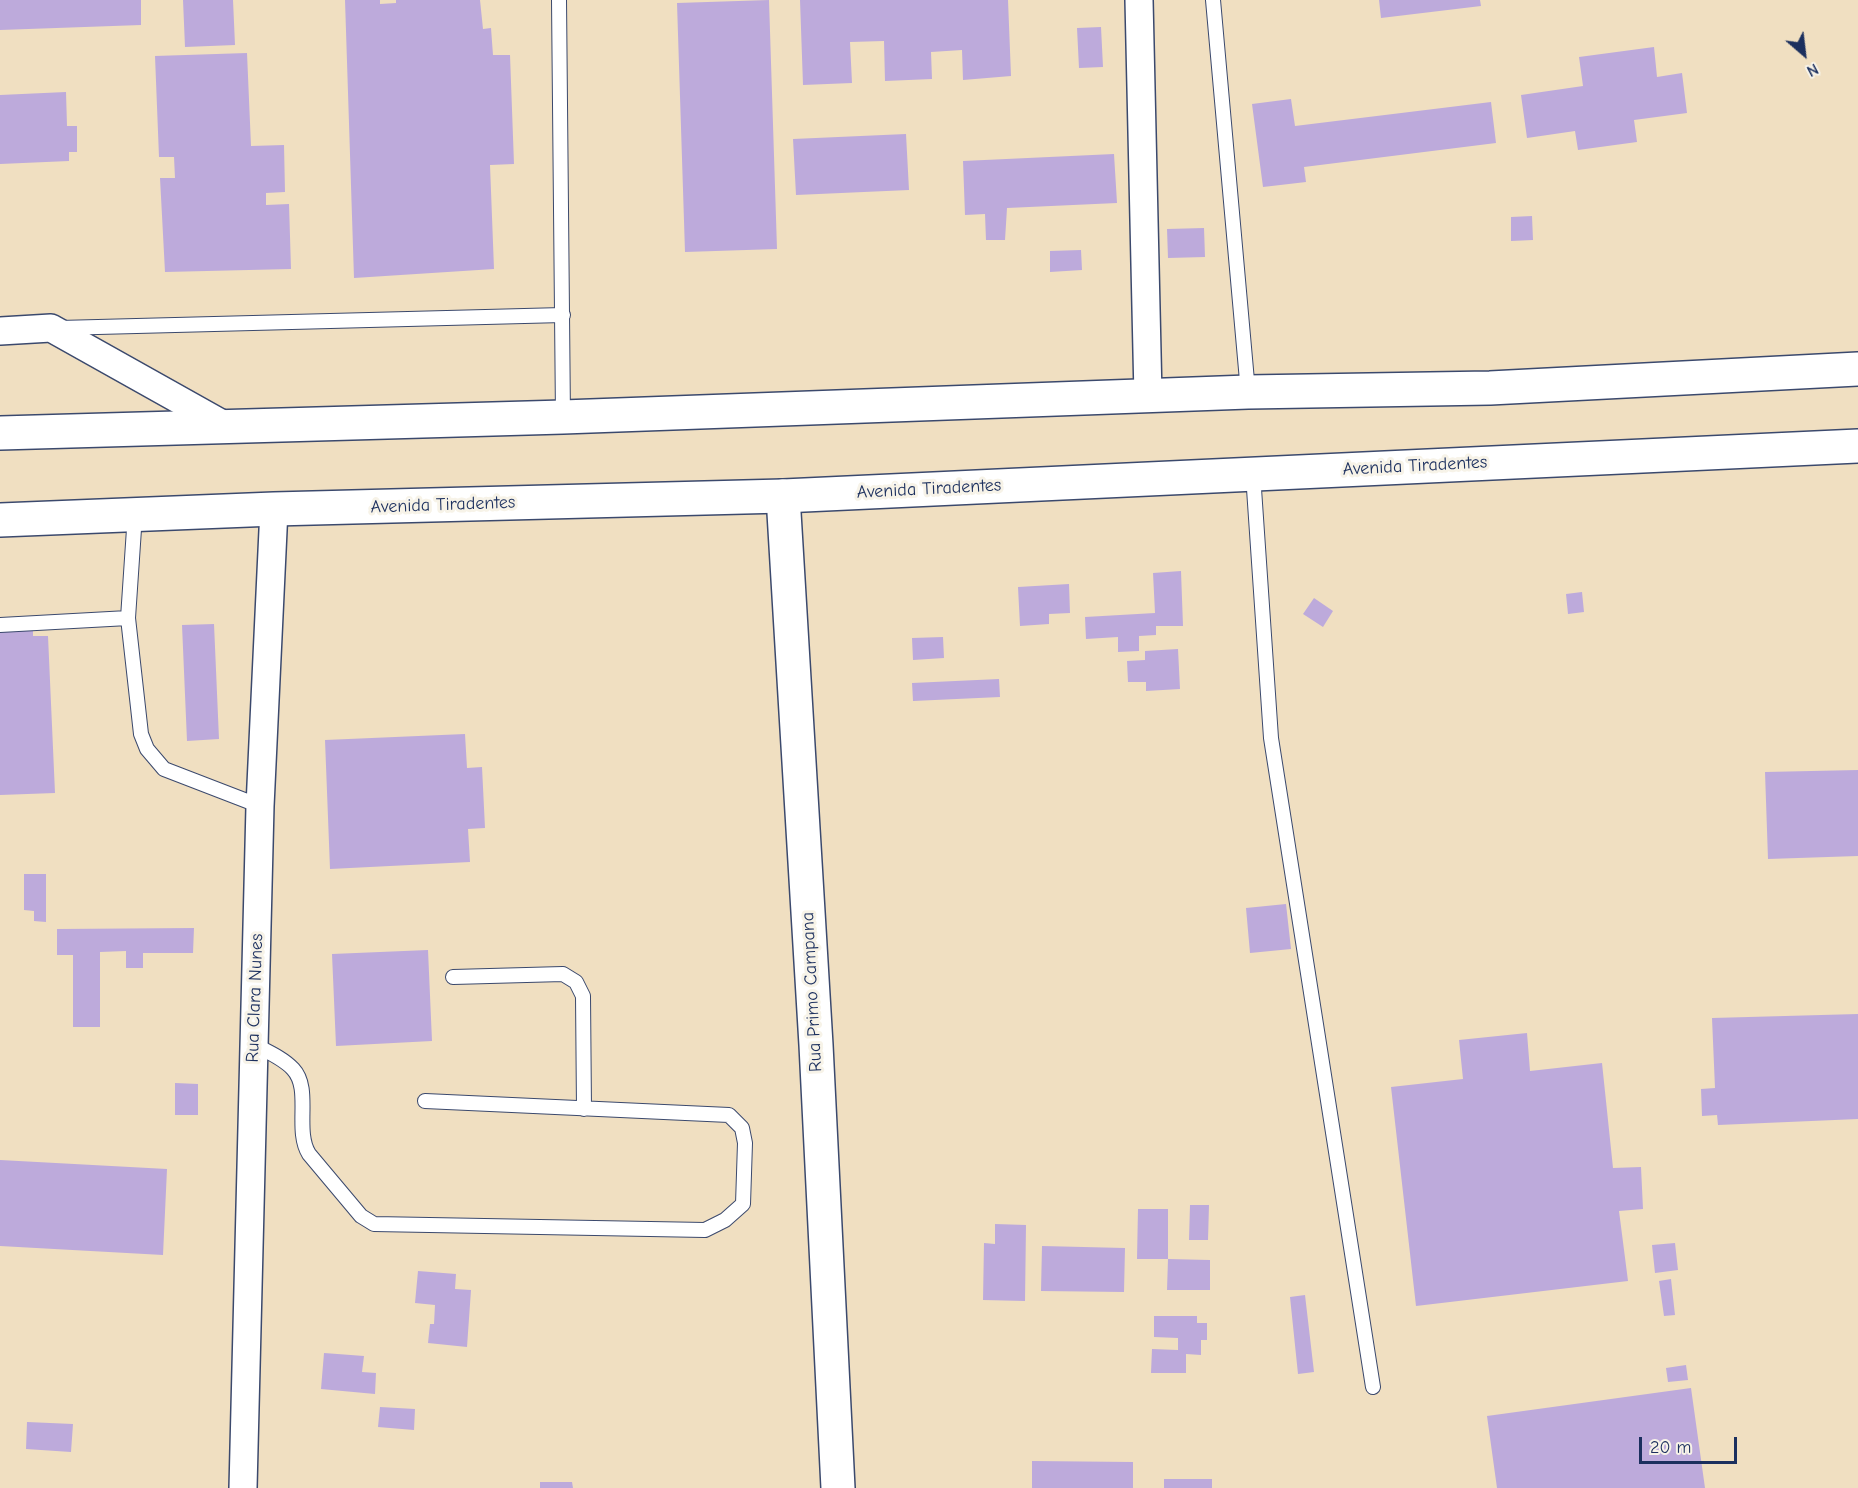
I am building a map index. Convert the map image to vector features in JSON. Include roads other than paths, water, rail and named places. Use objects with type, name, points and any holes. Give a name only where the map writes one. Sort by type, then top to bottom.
[{"type":"main road","points":[[0,433],[563,417],[1148,396],[1490,388],[1858,369]]},
{"type":"main road","name":"Avenida Tiradentes","points":[[0,520],[274,509],[783,495],[1858,446]]},
{"type":"main road","name":"Rua Primo Campana","points":[[783,495],[815,1033],[838,1488]]},
{"type":"street","points":[[1139,0],[1148,396]]},
{"type":"street","points":[[0,331],[51,328],[226,426]]},
{"type":"street","name":"Rua Clara Nunes","points":[[243,1488],[260,806],[274,509]]},
{"type":"lane","points":[[559,0],[563,417]]},
{"type":"lane","points":[[1213,0],[1248,393]]},
{"type":"lane","points":[[51,328],[563,315]]},
{"type":"lane","points":[[1253,474],[1271,738],[1374,1387]]},
{"type":"lane","points":[[135,514],[128,618],[141,734],[147,749],[164,769],[260,806]]},
{"type":"lane","points":[[0,625],[128,618]]},
{"type":"lane","points":[[453,977],[563,974],[576,982],[583,996],[584,1109]]},
{"type":"lane","points":[[254,1044],[294,1069],[301,1082],[303,1145],[361,1216],[374,1224],[705,1230],[724,1220],[742,1204],[745,1143],[742,1128],[729,1115],[425,1101]]}]
